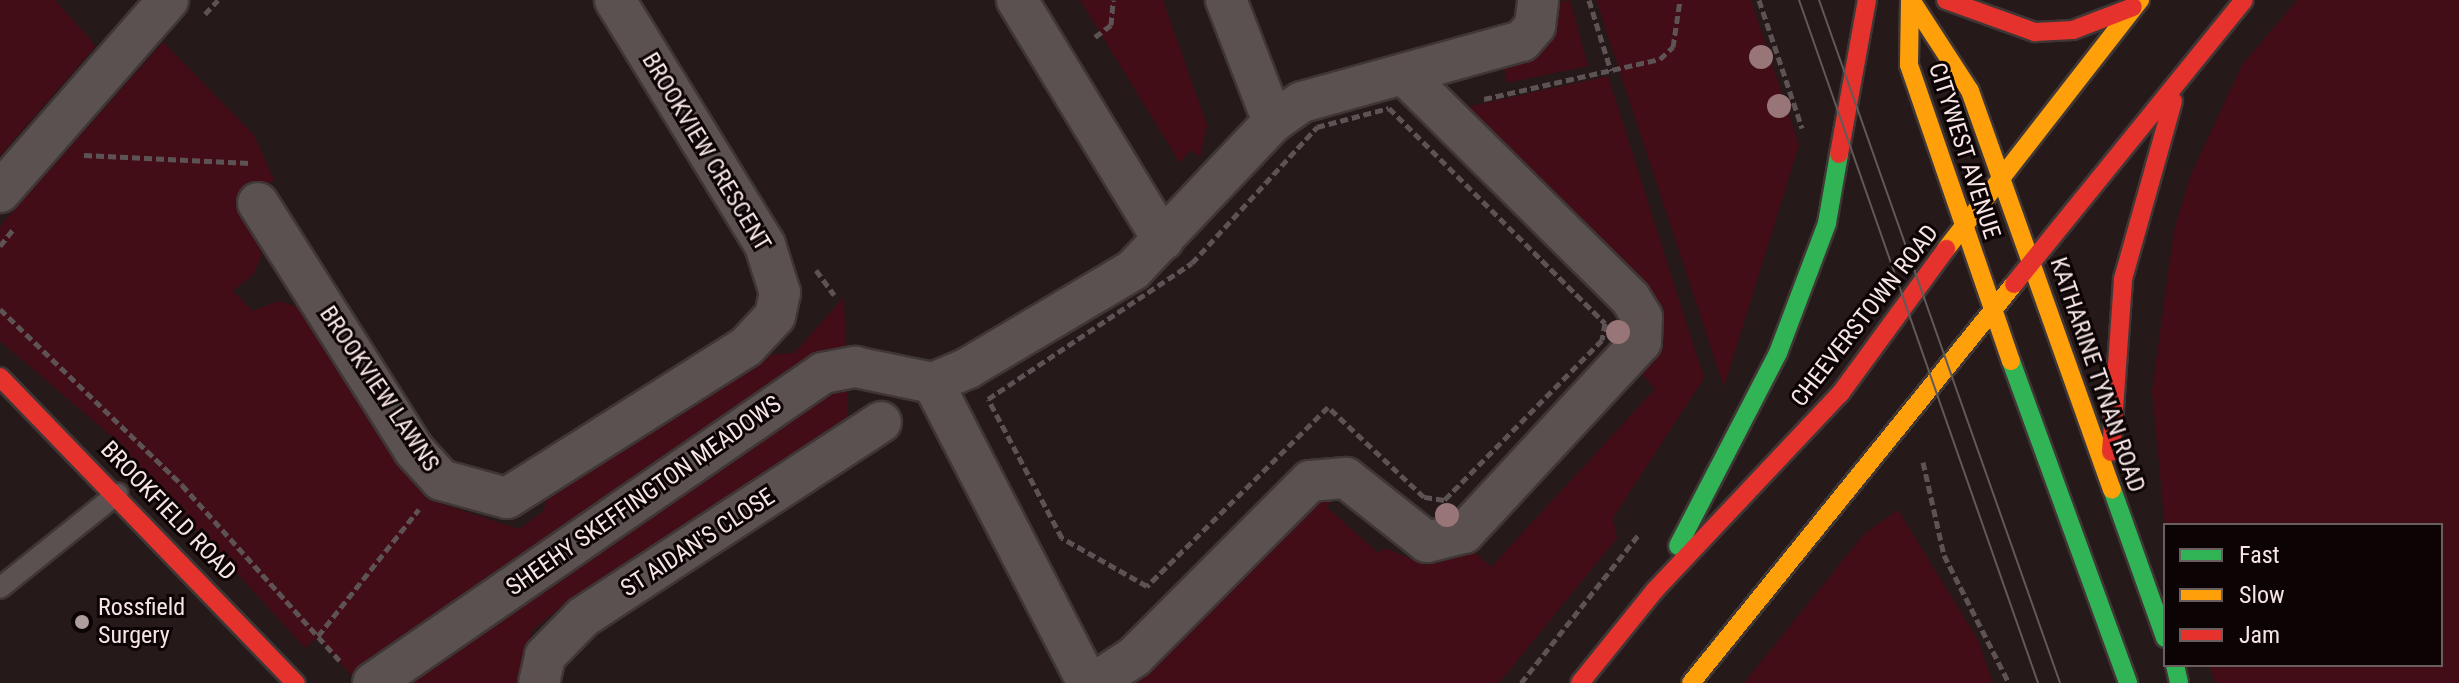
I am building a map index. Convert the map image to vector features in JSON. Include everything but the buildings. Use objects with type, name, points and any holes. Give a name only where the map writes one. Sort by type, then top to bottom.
[{"type":"main road","points":[[1655,590],[1778,353],[1827,223],[1867,0]]},
{"type":"main road","name":"CITYWEST AVENUE","points":[[1910,0],[1958,66],[2001,174]]},
{"type":"main road","name":"CITYWEST AVENUE","points":[[1910,0],[1909,65],[1993,313]]},
{"type":"main road","points":[[1946,0],[2035,32],[2073,30],[2137,3]]},
{"type":"main road","points":[[1691,683],[2033,265],[2183,72],[2244,0]]},
{"type":"main road","name":"CHEEVERSTOWN ROAD","points":[[1580,683],[1655,590],[1840,394],[2001,174],[2137,3]]},
{"type":"main road","points":[[2111,488],[2123,279],[2183,72]]},
{"type":"main road","name":"KATHARINE TYNAN ROAD","points":[[2001,174],[2163,632]]},
{"type":"main road","points":[[1993,313],[2128,683]]},
{"type":"main road","name":"BROOKFIELD ROAD","points":[[0,377],[118,493],[296,683]]},
{"type":"street","points":[[0,192],[168,0]]},
{"type":"street","name":"BROOKVIEW CRESCENT","points":[[615,0],[765,245],[780,293],[775,316],[746,347],[625,422]]},
{"type":"street","points":[[1017,0],[1163,240]]},
{"type":"street","points":[[1226,0],[1273,122]]},
{"type":"street","points":[[1088,683],[933,383],[1104,290],[1163,240],[1273,122],[1302,102],[1396,91],[1522,41],[1535,26],[1538,0]]},
{"type":"street","points":[[1094,683],[1134,657],[1310,481],[1346,478],[1427,542],[1464,533],[1641,342],[1642,317],[1630,298],[1396,91]]},
{"type":"street","name":"BROOKVIEW LAWNS","points":[[258,203],[414,450],[441,480],[507,498],[625,422]]},
{"type":"street","name":"SHEEHY SKEFFINGTON MEADOWS","points":[[362,678],[823,373],[855,367],[933,383]]},
{"type":"street","name":"ST AIDAN'S CLOSE","points":[[539,683],[545,656],[583,617],[881,422]]},
{"type":"lane","points":[[0,588],[118,493]]},
{"type":"path","points":[[1095,37],[1111,25],[1113,0]]},
{"type":"path","points":[[1589,0],[1611,71]]},
{"type":"path","points":[[1471,102],[1611,71],[1667,55],[1680,0]]},
{"type":"path","points":[[1759,0],[1804,135]]},
{"type":"path","points":[[1396,91],[1605,323],[1602,340],[1444,500],[1424,497],[1328,407],[1147,586],[1062,538],[988,399],[1192,263],[1317,127],[1396,91]]},
{"type":"path","points":[[79,155],[254,163]]},
{"type":"path","points":[[0,309],[182,485],[318,636],[362,678]]},
{"type":"path","points":[[1920,451],[1944,555],[2009,683]]},
{"type":"path","points":[[318,636],[441,480]]},
{"type":"shaded area","points":[[0,0],[55,0],[96,46],[0,156]]},
{"type":"shaded area","points":[[1080,0],[1163,0],[1207,125],[1200,157],[1190,150],[1180,163]]},
{"type":"shaded area","points":[[1570,0],[1588,66],[1507,83],[1503,62],[1544,5]]},
{"type":"shaded area","points":[[1596,0],[1751,0],[1799,145],[1724,387]]},
{"type":"shaded area","points":[[2297,0],[2459,0],[2459,683],[2215,683],[2210,667],[2443,667],[2443,523],[2165,523],[2152,391],[2174,230],[2191,174],[2242,65]]},
{"type":"shaded area","points":[[163,42],[254,135],[274,180],[239,206],[262,254],[254,274],[233,291],[253,311],[279,301],[299,307],[427,499],[519,529],[544,511],[547,491],[764,355],[794,353],[844,297],[848,418],[567,602],[532,631],[517,683],[358,683],[318,637],[305,648],[116,440],[0,341],[0,226]]},
{"type":"shaded area","points":[[1608,76],[1704,378],[1613,518],[1617,538],[1499,683],[1115,683],[1304,499],[1335,497],[1327,507],[1378,553],[1385,548],[1426,565],[1469,547],[1491,567],[1655,389],[1636,368],[1628,286],[1639,276],[1466,107]]},
{"type":"shaded area","points":[[1898,510],[1978,640],[1993,683],[1744,683],[1864,534]]},
{"type":"tram line","points":[[1799,0],[2038,683]]},
{"type":"tram line","points":[[1819,0],[2060,683]]},
{"type":"traffic: fast","points":[[1678,546],[1778,353],[1827,223],[1839,154]]},
{"type":"traffic: fast","points":[[2011,361],[2128,683]]},
{"type":"traffic: fast","points":[[2112,489],[2163,632]]},
{"type":"traffic: fast","points":[[2175,667],[2179,683]]},
{"type":"traffic: slow","points":[[1910,0],[1909,65],[2011,361]]},
{"type":"traffic: slow","points":[[1911,0],[1970,91],[2112,489]]},
{"type":"traffic: slow","points":[[1946,249],[2140,0]]},
{"type":"traffic: slow","points":[[1691,683],[2014,284]]},
{"type":"traffic: jam","points":[[1839,154],[1867,0]]},
{"type":"traffic: jam","points":[[1946,0],[2035,32],[2073,30],[2133,7]]},
{"type":"traffic: jam","points":[[2014,284],[2244,0]]},
{"type":"traffic: jam","points":[[2111,452],[2123,279],[2173,101]]},
{"type":"traffic: jam","points":[[1580,683],[1655,590],[1840,394],[1946,249]]},
{"type":"traffic: jam","points":[[0,377],[296,683]]},
{"type":"place","name":"Rossfield Surgery","points":[[82,622]]}]
